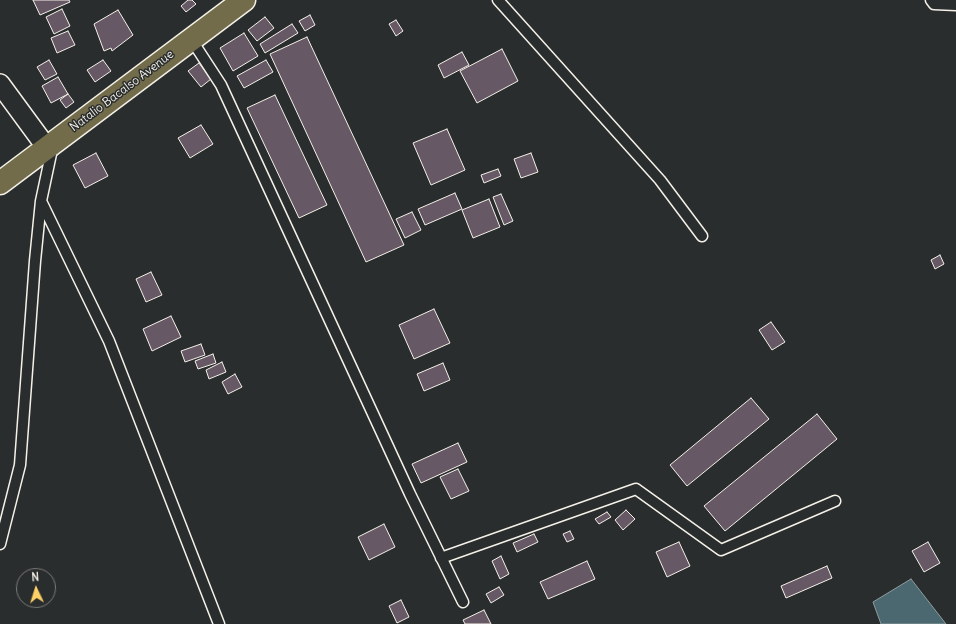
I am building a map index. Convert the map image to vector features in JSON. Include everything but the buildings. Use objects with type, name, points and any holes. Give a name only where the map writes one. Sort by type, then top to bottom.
[{"type":"highway","name":"Natalio Bacalso Avenue","points":[[0,183],[191,39],[238,1]]},
{"type":"street","points":[[0,84],[47,148]]},
{"type":"lane","points":[[498,0],[660,180],[702,236]]},
{"type":"lane","points":[[931,0],[934,4],[956,5]]},
{"type":"lane","points":[[191,39],[221,85],[441,558],[463,602]]},
{"type":"lane","points":[[0,544],[20,465],[35,261],[41,201],[51,154],[47,148]]},
{"type":"lane","points":[[41,201],[109,341],[220,624]]},
{"type":"lane","points":[[441,558],[636,489],[721,550],[835,501]]},
{"type":"water","points":[[911,579],[946,624],[881,624],[873,602]]}]
